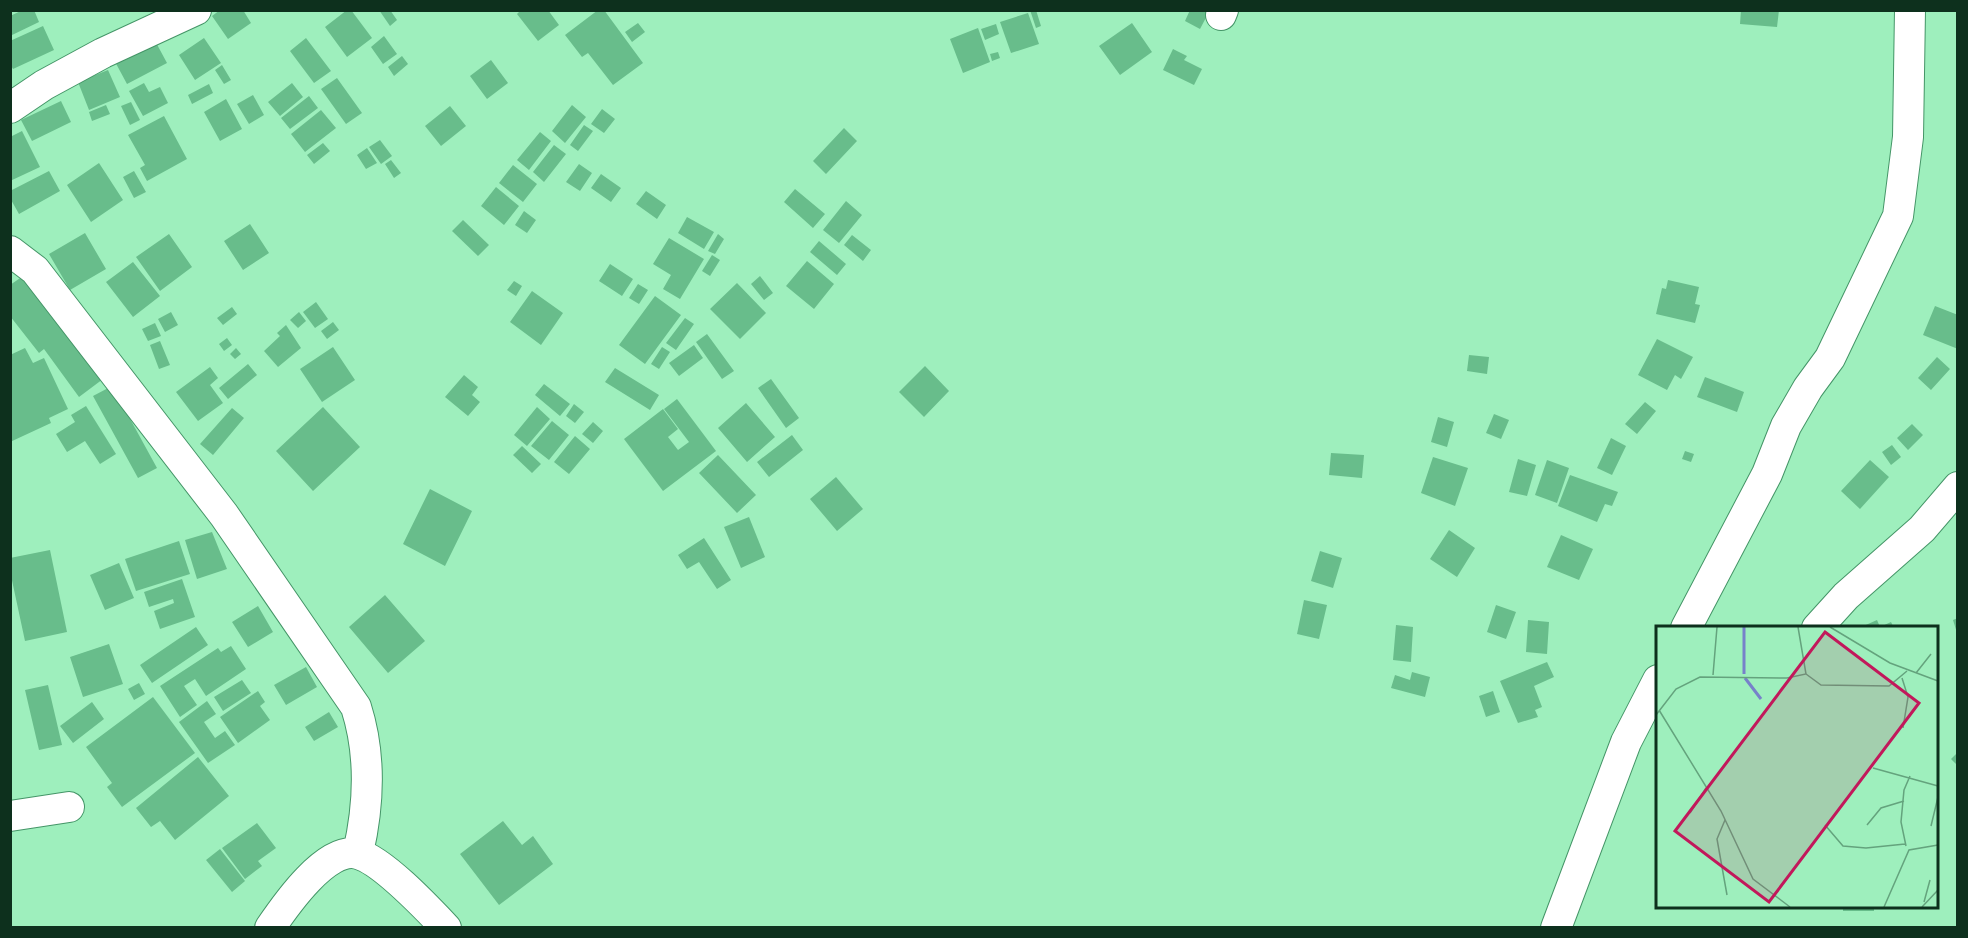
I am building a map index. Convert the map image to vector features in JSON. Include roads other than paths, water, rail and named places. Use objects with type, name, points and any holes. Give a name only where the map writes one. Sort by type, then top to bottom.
[{"type":"street","points":[[10,108],[44,85],[103,53],[196,10]]},
{"type":"street","points":[[1687,626],[1767,474],[1786,426],[1808,388],[1830,358],[1898,216],[1908,137],[1910,10]]},
{"type":"street","points":[[10,251],[35,270],[224,515],[356,706],[365,735],[367,788],[366,817],[358,853]]},
{"type":"street","points":[[1818,626],[1846,596],[1922,529],[1958,487]]},
{"type":"street","points":[[1556,927],[1626,742],[1656,684]]},
{"type":"street","points":[[10,816],[69,807]]},
{"type":"street","points":[[270,927],[296,891],[325,864],[344,854],[358,853],[383,869],[446,927]]}]
